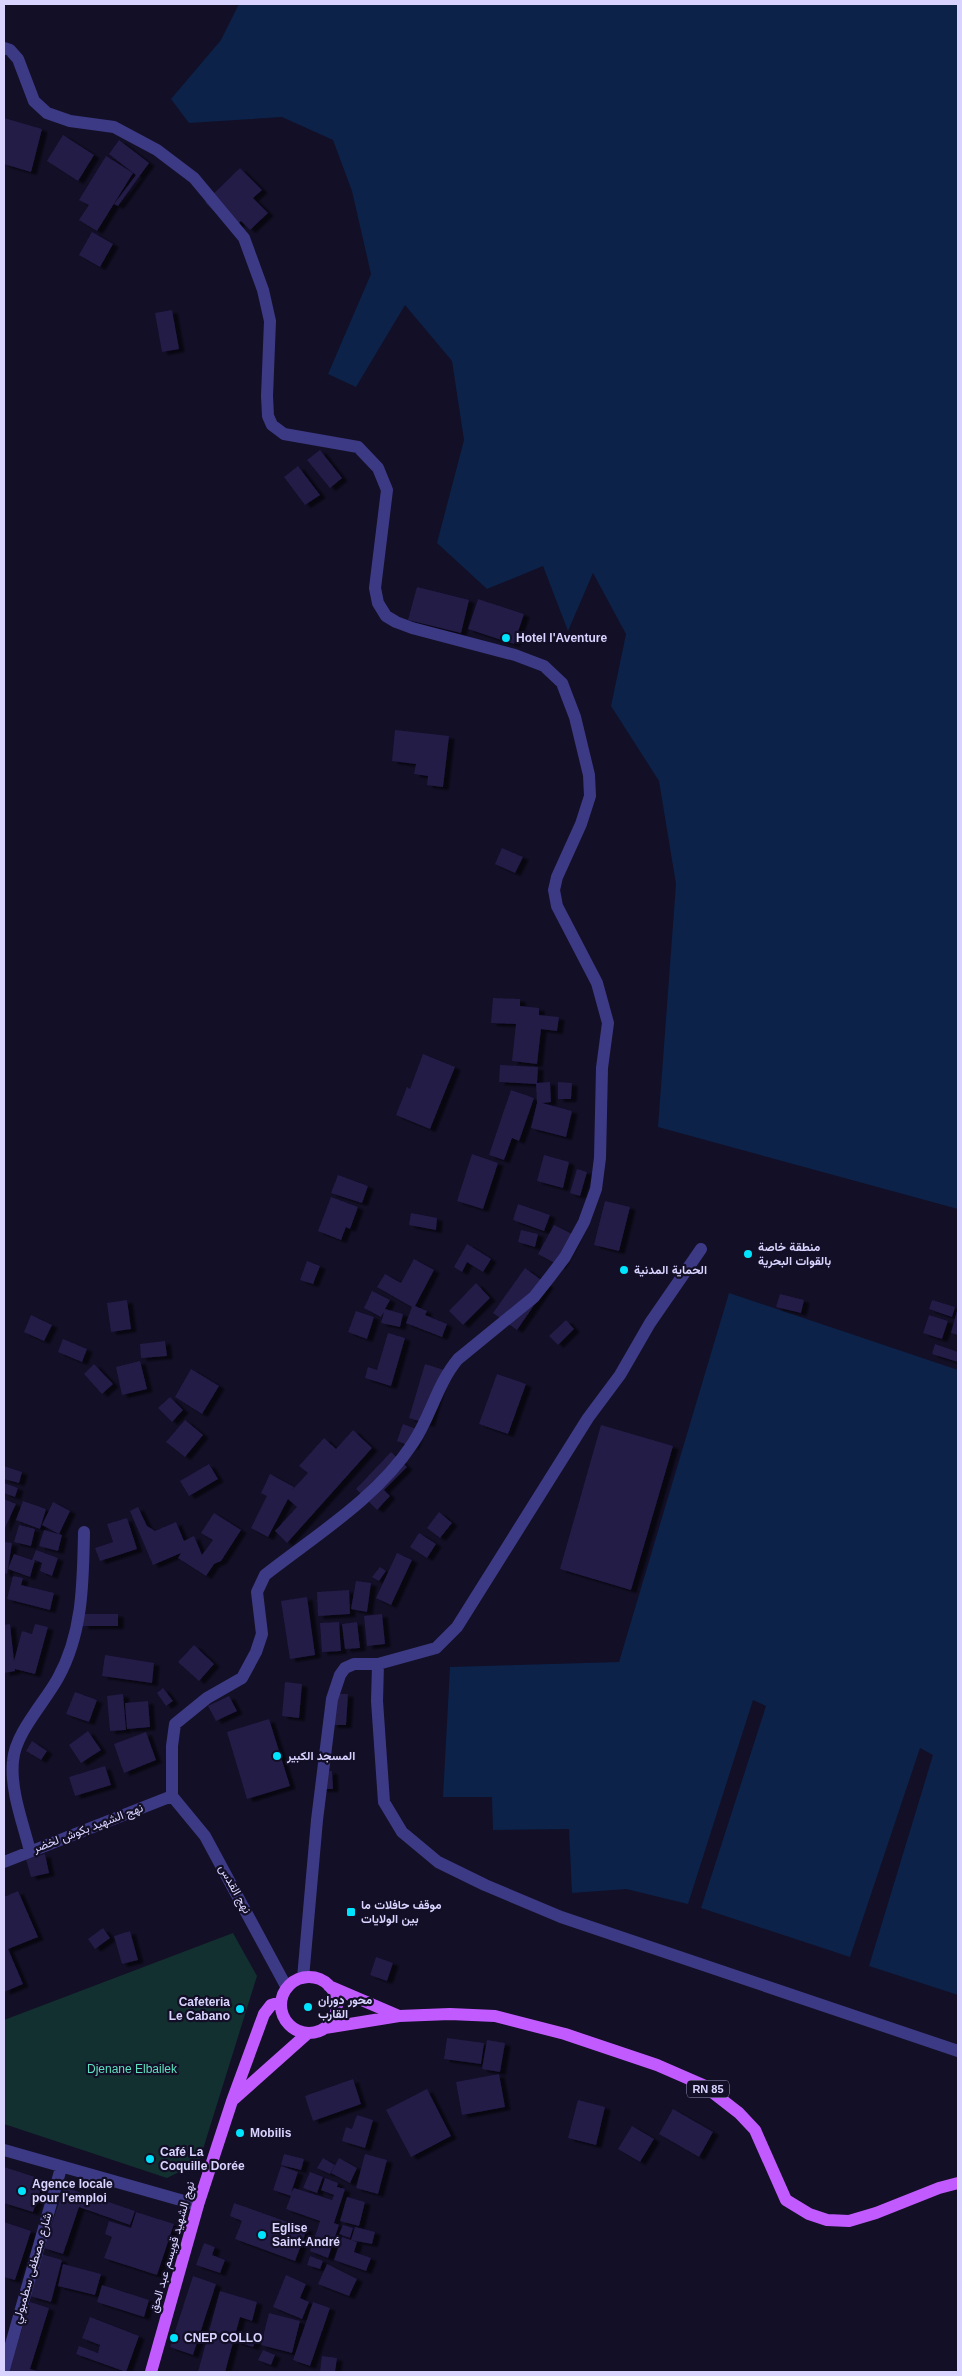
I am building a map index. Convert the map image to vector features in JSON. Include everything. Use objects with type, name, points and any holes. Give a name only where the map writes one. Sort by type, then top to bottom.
[{"type":"main road","points":[[232,2101],[308,2033],[325,2028],[336,2012],[334,1993],[329,1986],[321,1980],[303,1978],[287,1988],[281,2002],[281,2011],[290,2027],[308,2033]]},
{"type":"main road","name":"RN 85","points":[[329,1986],[399,2016]]},
{"type":"main road","name":"نهج الشهيد قويسم عبد الحق","points":[[150,2372],[198,2205],[232,2101],[264,2014],[271,2005],[281,2002]]},
{"type":"main road","name":"RN 85","points":[[325,2028],[399,2016],[450,2014],[495,2016],[591,2043],[657,2065],[703,2085],[739,2113],[755,2130],[786,2200],[810,2214],[827,2220],[849,2220],[876,2213],[939,2188],[958,2184]]},
{"type":"street","points":[[4,48],[10,50],[18,59],[34,101],[47,113],[70,121],[114,127],[157,150],[194,178],[244,238],[263,290],[270,321],[267,396],[268,416],[272,425],[284,434],[358,447],[378,468],[387,490],[375,588],[378,603],[386,616],[412,628],[515,655],[544,666],[562,684],[575,717],[589,775],[590,796],[581,824],[557,877],[554,890],[557,906],[597,983],[608,1023],[602,1068],[600,1158],[596,1189],[584,1222],[565,1257],[534,1296],[458,1359],[448,1370],[414,1443],[372,1492],[265,1575],[257,1592],[262,1634],[256,1652],[242,1678],[207,1698],[175,1724],[172,1746],[172,1796]]},
{"type":"street","points":[[303,1978],[317,1820],[332,1699],[340,1675],[345,1668],[354,1664],[378,1664],[436,1648],[457,1627],[588,1418],[620,1376],[650,1323],[701,1249]]},
{"type":"street","points":[[30,1851],[17,1799],[13,1760],[14,1752],[28,1724],[58,1678],[72,1648],[82,1592],[84,1532]]},
{"type":"street","points":[[378,1664],[377,1701],[384,1802],[402,1832],[438,1862],[485,1885],[561,1917],[958,2051]]},
{"type":"street","name":"نهج الشهيد بكوش لخضر","points":[[4,1862],[172,1796]]},
{"type":"street","name":"نهج القدس","points":[[172,1796],[205,1836],[287,1988]]},
{"type":"street","points":[[4,2150],[61,2168],[198,2205]]},
{"type":"street","name":"شارع مصطفى سطمبولي","points":[[4,2369],[61,2168]]},
{"type":"green space","name":"Djenane Elbailek","points":[[233,1933],[257,1976],[199,2162],[167,2178],[4,2124],[4,2020]]},
{"type":"water","points":[[239,4],[958,4],[958,1209],[658,1127],[676,884],[659,781],[611,706],[626,634],[593,573],[568,631],[543,566],[487,589],[437,543],[464,440],[452,361],[405,305],[356,387],[328,374],[371,274],[352,191],[333,140],[282,117],[189,123],[171,99],[221,40]]},
{"type":"water","points":[[729,1293],[958,1370],[958,1995],[869,1966],[933,1755],[920,1748],[850,1957],[701,1908],[766,1706],[753,1700],[688,1904],[626,1889],[572,1893],[569,1829],[493,1830],[492,1797],[443,1797],[450,1667],[619,1662]]},
{"type":"building","points":[[4,118],[42,129],[31,172],[4,164]]},
{"type":"building","points":[[63,135],[94,155],[78,181],[47,161]]},
{"type":"building","points":[[119,140],[149,163],[118,206],[114,204],[136,175],[109,154]]},
{"type":"building","points":[[106,156],[133,173],[97,231],[79,220],[89,205],[79,200]]},
{"type":"building","points":[[240,168],[262,190],[253,198],[268,213],[250,230],[241,221],[232,230],[205,202]]},
{"type":"building","points":[[92,232],[113,244],[100,267],[79,255]]},
{"type":"building","points":[[172,310],[179,349],[162,352],[155,313]]},
{"type":"building","points":[[320,450],[342,478],[330,488],[307,460]]},
{"type":"building","points":[[298,466],[320,495],[305,505],[284,477]]},
{"type":"building","points":[[417,587],[469,600],[461,633],[408,620]]},
{"type":"building","points":[[478,599],[524,614],[514,644],[468,629]]},
{"type":"building","points":[[395,730],[449,736],[443,787],[427,785],[428,776],[414,774],[416,764],[392,761]]},
{"type":"building","points":[[502,848],[523,857],[515,873],[495,864]]},
{"type":"building","points":[[493,998],[520,999],[520,1006],[539,1008],[539,1015],[559,1017],[557,1031],[541,1029],[537,1064],[512,1061],[516,1024],[491,1023]]},
{"type":"building","points":[[423,1054],[455,1067],[430,1129],[396,1115],[407,1087],[410,1089]]},
{"type":"building","points":[[500,1065],[538,1067],[537,1083],[550,1082],[551,1102],[542,1103],[572,1111],[566,1137],[531,1128],[537,1103],[536,1084],[499,1082]]},
{"type":"building","points":[[558,1082],[572,1083],[571,1099],[558,1099]]},
{"type":"building","points":[[511,1090],[534,1098],[519,1141],[512,1138],[504,1160],[489,1155]]},
{"type":"building","points":[[472,1154],[498,1163],[483,1209],[457,1201]]},
{"type":"building","points":[[544,1155],[569,1162],[563,1188],[537,1181]]},
{"type":"building","points":[[577,1169],[587,1172],[580,1196],[570,1193]]},
{"type":"building","points":[[338,1175],[368,1186],[362,1203],[331,1193]]},
{"type":"building","points":[[331,1197],[358,1207],[350,1229],[346,1227],[341,1240],[318,1231]]},
{"type":"building","points":[[605,1201],[630,1207],[619,1251],[594,1245]]},
{"type":"building","points":[[518,1204],[550,1215],[544,1231],[513,1220]]},
{"type":"building","points":[[411,1213],[437,1218],[436,1230],[409,1225]]},
{"type":"building","points":[[554,1225],[576,1236],[560,1266],[538,1254]]},
{"type":"building","points":[[521,1230],[538,1234],[535,1247],[518,1242]]},
{"type":"building","points":[[467,1244],[491,1259],[483,1272],[467,1262],[462,1272],[454,1267]]},
{"type":"building","points":[[414,1259],[434,1270],[415,1306],[427,1311],[425,1315],[447,1324],[442,1337],[406,1323],[412,1307],[377,1287],[385,1274],[401,1283]]},
{"type":"building","points":[[307,1261],[320,1266],[313,1284],[300,1280]]},
{"type":"building","points":[[525,1268],[548,1285],[517,1330],[493,1313]]},
{"type":"building","points":[[476,1283],[490,1298],[463,1325],[449,1311]]},
{"type":"building","points":[[372,1291],[390,1300],[385,1309],[403,1314],[400,1327],[381,1323],[384,1312],[381,1317],[364,1308]]},
{"type":"building","points":[[780,1294],[804,1300],[801,1313],[776,1307]]},
{"type":"building","points":[[127,1300],[131,1329],[111,1332],[107,1303]]},
{"type":"building","points":[[932,1300],[955,1307],[952,1317],[929,1309]]},
{"type":"building","points":[[958,1307],[958,1335],[951,1333]]},
{"type":"building","points":[[356,1311],[374,1317],[367,1339],[348,1332]]},
{"type":"building","points":[[31,1315],[52,1325],[44,1341],[24,1332]]},
{"type":"building","points":[[929,1315],[948,1321],[942,1339],[923,1333]]},
{"type":"building","points":[[566,1320],[574,1329],[558,1345],[549,1336]]},
{"type":"building","points":[[388,1333],[405,1338],[391,1386],[365,1378],[368,1367],[377,1370]]},
{"type":"building","points":[[63,1339],[87,1349],[82,1362],[58,1352]]},
{"type":"building","points":[[165,1341],[167,1356],[141,1358],[140,1344]]},
{"type":"building","points":[[935,1344],[958,1352],[958,1362],[932,1354]]},
{"type":"building","points":[[140,1361],[147,1389],[122,1395],[116,1367]]},
{"type":"building","points":[[94,1364],[113,1384],[102,1394],[84,1374]]},
{"type":"building","points":[[425,1364],[444,1370],[429,1424],[409,1418]]},
{"type":"building","points":[[191,1369],[219,1386],[202,1414],[175,1397]]},
{"type":"building","points":[[497,1374],[526,1384],[508,1434],[479,1424]]},
{"type":"building","points":[[170,1397],[183,1410],[172,1422],[158,1408]]},
{"type":"building","points":[[185,1420],[203,1435],[185,1457],[166,1442]]},
{"type":"building","points":[[403,1424],[419,1430],[413,1447],[397,1441]]},
{"type":"building","points":[[601,1425],[673,1446],[631,1590],[560,1569]]},
{"type":"building","points":[[353,1430],[372,1448],[287,1543],[275,1531],[297,1507],[288,1499],[268,1537],[251,1528],[267,1496],[261,1493],[270,1474],[294,1487],[292,1490],[308,1473],[299,1466],[324,1438],[336,1449]]},
{"type":"building","points":[[391,1452],[407,1467],[384,1490],[390,1496],[377,1510],[356,1489]]},
{"type":"building","points":[[209,1464],[218,1479],[189,1496],[180,1481]]},
{"type":"building","points":[[4,1466],[22,1472],[19,1483],[4,1479]]},
{"type":"building","points":[[4,1483],[18,1488],[15,1497],[4,1493]]},
{"type":"building","points":[[4,1499],[16,1504],[4,1530]]},
{"type":"building","points":[[23,1501],[46,1509],[40,1529],[16,1520]]},
{"type":"building","points":[[53,1502],[70,1511],[59,1534],[42,1525]]},
{"type":"building","points":[[138,1507],[147,1526],[155,1531],[176,1522],[184,1541],[194,1536],[202,1555],[213,1540],[201,1533],[214,1513],[241,1530],[221,1561],[214,1564],[206,1576],[178,1558],[181,1553],[153,1565],[130,1511]]},
{"type":"building","points":[[439,1512],[452,1523],[440,1538],[427,1528]]},
{"type":"building","points":[[127,1518],[137,1549],[100,1561],[95,1548],[113,1542],[107,1524]]},
{"type":"building","points":[[19,1525],[35,1529],[31,1546],[14,1542]]},
{"type":"building","points":[[44,1530],[62,1535],[58,1551],[39,1546]]},
{"type":"building","points":[[419,1533],[436,1544],[427,1558],[410,1547]]},
{"type":"building","points":[[4,1542],[12,1543],[7,1574],[4,1573]]},
{"type":"building","points":[[36,1550],[58,1558],[52,1576],[40,1571],[42,1563],[35,1560],[30,1577],[8,1569],[14,1554],[32,1560]]},
{"type":"building","points":[[397,1553],[412,1560],[391,1605],[376,1598]]},
{"type":"building","points":[[380,1567],[386,1571],[379,1581],[372,1577]]},
{"type":"building","points":[[13,1576],[23,1578],[21,1585],[54,1593],[50,1610],[7,1599]]},
{"type":"building","points":[[356,1581],[371,1583],[367,1612],[351,1609]]},
{"type":"building","points":[[349,1590],[350,1614],[318,1616],[317,1592]]},
{"type":"building","points":[[307,1597],[315,1655],[290,1659],[281,1601]]},
{"type":"building","points":[[83,1614],[118,1614],[118,1626],[83,1626]]},
{"type":"building","points":[[382,1614],[385,1644],[367,1646],[364,1616]]},
{"type":"building","points":[[339,1622],[341,1651],[322,1652],[320,1623]]},
{"type":"building","points":[[357,1622],[360,1648],[345,1649],[342,1624]]},
{"type":"building","points":[[10,1624],[14,1661],[22,1631],[32,1634],[35,1624],[48,1627],[35,1674],[15,1669],[15,1671],[4,1673],[4,1625]]},
{"type":"building","points":[[194,1645],[214,1664],[199,1681],[178,1662]]},
{"type":"building","points":[[105,1655],[154,1663],[152,1683],[102,1676]]},
{"type":"building","points":[[285,1682],[302,1684],[299,1718],[282,1716]]},
{"type":"building","points":[[163,1688],[173,1701],[166,1706],[157,1693]]},
{"type":"building","points":[[75,1692],[97,1700],[89,1722],[66,1714]]},
{"type":"building","points":[[123,1694],[126,1730],[110,1731],[107,1696]]},
{"type":"building","points":[[334,1694],[348,1694],[346,1725],[332,1725]]},
{"type":"building","points":[[229,1696],[237,1711],[216,1721],[208,1706]]},
{"type":"building","points":[[148,1701],[150,1727],[127,1729],[125,1703]]},
{"type":"building","points":[[269,1719],[290,1786],[247,1799],[227,1732]]},
{"type":"building","points":[[88,1731],[101,1750],[81,1763],[69,1745]]},
{"type":"building","points":[[146,1732],[156,1760],[124,1773],[114,1744]]},
{"type":"building","points":[[32,1741],[47,1751],[41,1760],[26,1751]]},
{"type":"building","points":[[105,1766],[111,1785],[75,1796],[69,1777]]},
{"type":"building","points":[[332,1771],[333,1789],[321,1789],[320,1772]]},
{"type":"building","points":[[45,1854],[49,1873],[31,1877],[26,1859]]},
{"type":"building","points":[[18,1891],[38,1937],[8,1949],[23,1984],[4,1992],[4,1897]]},
{"type":"building","points":[[103,1928],[110,1938],[95,1949],[88,1939]]},
{"type":"building","points":[[130,1931],[138,1960],[122,1964],[114,1936]]},
{"type":"building","points":[[376,1957],[393,1963],[387,1981],[370,1975]]},
{"type":"building","points":[[447,2038],[484,2043],[481,2064],[444,2059]]},
{"type":"building","points":[[487,2040],[505,2043],[500,2072],[482,2069]]},
{"type":"building","points":[[499,2074],[505,2107],[462,2115],[456,2082]]},
{"type":"building","points":[[353,2079],[361,2104],[313,2121],[305,2096]]},
{"type":"building","points":[[427,2089],[451,2136],[411,2157],[386,2110]]},
{"type":"building","points":[[578,2100],[605,2107],[596,2145],[568,2138]]},
{"type":"building","points":[[673,2109],[713,2132],[699,2157],[659,2134]]},
{"type":"building","points":[[357,2115],[373,2120],[365,2148],[342,2141],[346,2127],[352,2129]]},
{"type":"building","points":[[632,2126],[654,2139],[640,2162],[618,2149]]},
{"type":"building","points":[[284,2154],[304,2159],[301,2170],[281,2165]]},
{"type":"building","points":[[365,2154],[387,2160],[378,2194],[356,2188]]},
{"type":"building","points":[[323,2158],[335,2165],[330,2174],[317,2168]]},
{"type":"building","points":[[339,2158],[357,2168],[350,2183],[331,2173]]},
{"type":"building","points":[[281,2166],[298,2172],[291,2193],[294,2188],[332,2200],[334,2195],[321,2190],[325,2178],[338,2183],[337,2187],[345,2189],[334,2223],[339,2225],[328,2258],[310,2251],[320,2221],[286,2209],[291,2196],[273,2190]]},
{"type":"building","name":"Agence locale pour l'emploi","points":[[4,2167],[44,2180],[33,2212],[4,2203]]},
{"type":"building","points":[[310,2172],[323,2177],[317,2193],[303,2188]]},
{"type":"building","points":[[64,2187],[135,2211],[130,2225],[79,2207],[63,2254],[44,2248]]},
{"type":"building","points":[[347,2197],[365,2202],[359,2226],[340,2221]]},
{"type":"building","points":[[234,2203],[307,2229],[295,2261],[235,2239],[242,2221],[230,2216]]},
{"type":"building","points":[[136,2212],[174,2224],[157,2275],[104,2258],[112,2237],[105,2234],[109,2221],[131,2228]]},
{"type":"building","points":[[4,2222],[31,2231],[15,2280],[4,2277]]},
{"type":"building","points":[[343,2225],[353,2228],[350,2238],[339,2234]]},
{"type":"building","points":[[355,2227],[375,2232],[372,2244],[351,2240]]},
{"type":"building","points":[[342,2237],[357,2242],[354,2252],[371,2258],[366,2271],[334,2260]]},
{"type":"building","points":[[204,2243],[215,2247],[212,2255],[225,2260],[220,2273],[196,2265]]},
{"type":"building","points":[[41,2254],[62,2260],[51,2302],[30,2296]]},
{"type":"building","points":[[310,2256],[323,2261],[320,2269],[307,2265]]},
{"type":"building","points":[[63,2264],[101,2274],[95,2295],[58,2286]]},
{"type":"building","points":[[327,2264],[357,2279],[349,2296],[318,2284]]},
{"type":"building","points":[[286,2275],[306,2284],[300,2298],[309,2302],[302,2319],[273,2307]]},
{"type":"building","points":[[193,2276],[216,2284],[193,2355],[170,2347]]},
{"type":"building","points":[[102,2285],[149,2300],[144,2317],[97,2302]]},
{"type":"building","points":[[220,2291],[257,2302],[252,2321],[240,2317],[225,2372],[198,2372]]},
{"type":"building","points":[[30,2302],[49,2308],[30,2369],[41,2372],[9,2372]]},
{"type":"building","points":[[313,2302],[330,2308],[310,2366],[293,2360]]},
{"type":"building","points":[[269,2313],[300,2321],[292,2353],[261,2345]]},
{"type":"building","points":[[90,2317],[139,2336],[126,2372],[76,2354],[79,2346],[98,2353],[100,2345],[82,2338]]},
{"type":"building","points":[[238,2334],[256,2340],[253,2347],[235,2341]]},
{"type":"building","points":[[263,2350],[275,2355],[271,2365],[258,2360]]},
{"type":"building","points":[[322,2356],[337,2358],[335,2372],[320,2372]]},
{"type":"place","name":"Hotel l'Aventure","points":[[506,638]]},
{"type":"place","name":"منطقة خاصة بالقوات البحرية","points":[[748,1254]]},
{"type":"place","name":"الحماية المدنية","points":[[624,1270]]},
{"type":"place","name":"المسجد الكبير","points":[[277,1756]]},
{"type":"place","name":"موقف حافلات ما بين الولايات","points":[[351,1912]]},
{"type":"place","name":"محور دوران القارب","points":[[308,2007]]},
{"type":"place","name":"Cafeteria Le Cabano","points":[[240,2009]]},
{"type":"place","name":"Mobilis","points":[[240,2133]]},
{"type":"place","name":"Café La Coquille Dorée","points":[[150,2159]]},
{"type":"place","name":"Agence locale pour l'emploi","points":[[22,2191]]},
{"type":"place","name":"Eglise Saint-André","points":[[262,2235]]},
{"type":"place","name":"CNEP COLLO","points":[[174,2338]]}]
